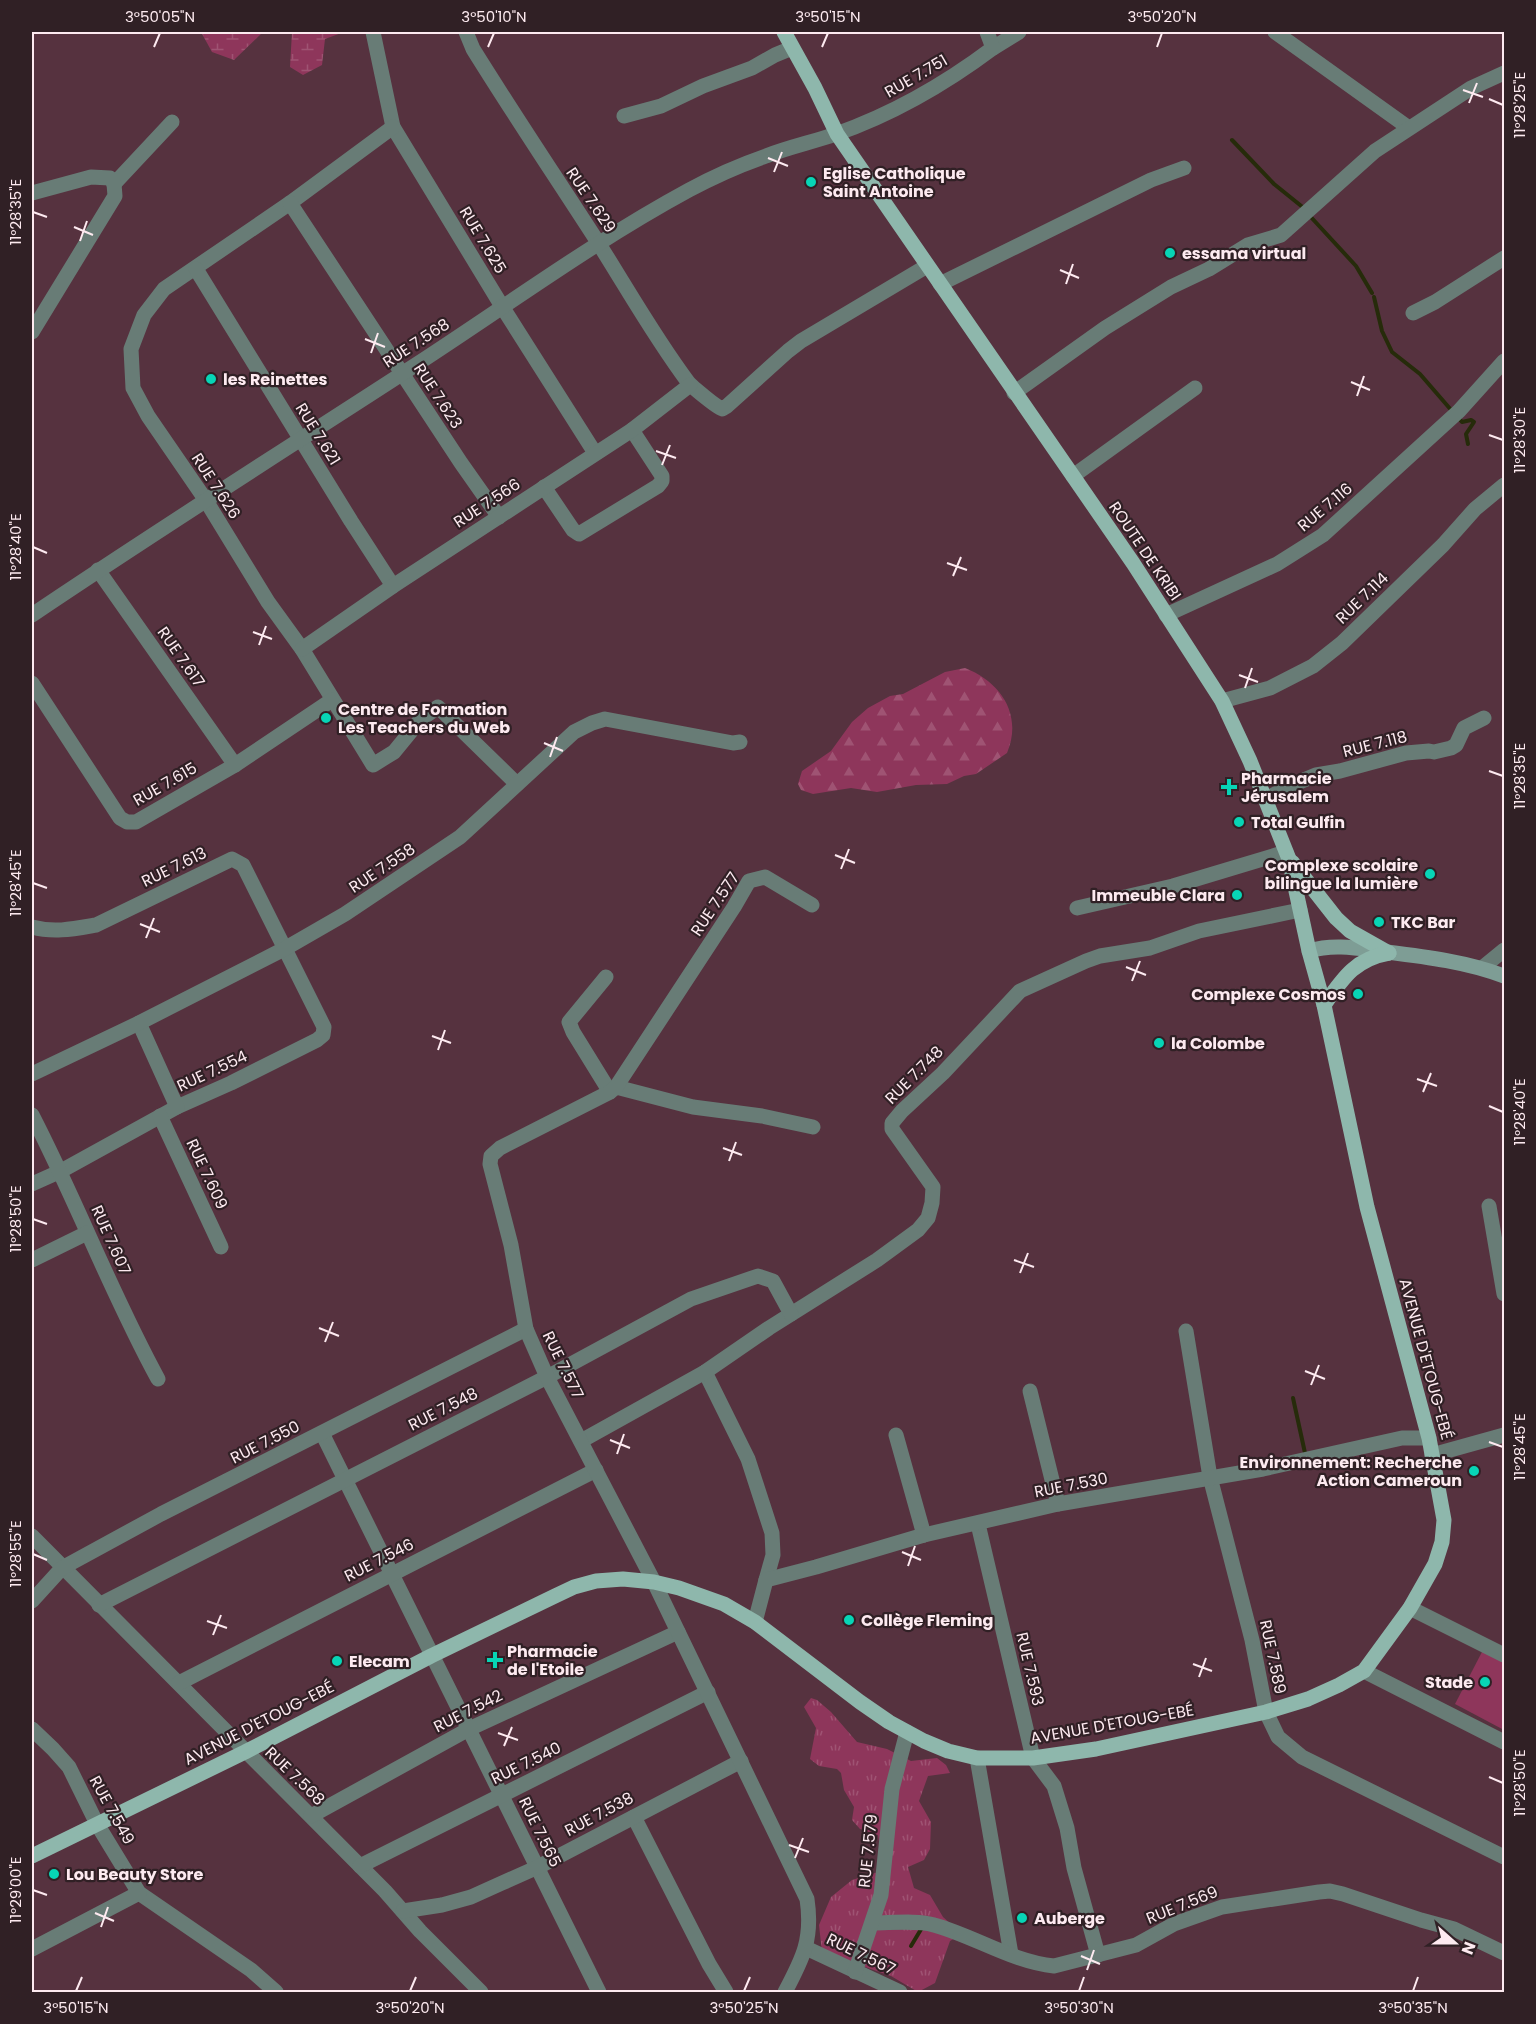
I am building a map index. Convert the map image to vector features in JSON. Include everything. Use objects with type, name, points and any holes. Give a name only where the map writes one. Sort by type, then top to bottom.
[{"type":"main road","name":"ROUTE DE KRIBI","points":[[784,32],[837,134],[1073,476],[1222,701],[1266,799],[1288,855],[1309,951]]},
{"type":"main road","points":[[1288,855],[1336,918],[1350,931],[1389,953]]},
{"type":"main road","points":[[1309,951],[1325,946],[1341,946],[1424,956],[1482,968],[1504,976]]},
{"type":"main road","name":"AVENUE D'ETOUG-EBÉ","points":[[32,1856],[245,1752],[431,1656],[574,1587],[596,1581],[623,1579],[654,1582],[724,1604],[755,1622],[860,1702],[907,1732],[948,1751],[978,1758],[1033,1758],[1096,1749],[1266,1712],[1308,1699],[1364,1671],[1410,1608],[1435,1564],[1442,1542],[1444,1520],[1430,1438],[1367,1207],[1324,1005],[1309,951]]},
{"type":"main road","points":[[1324,1005],[1343,978],[1359,964],[1372,956],[1389,953]]},
{"type":"street","name":"RUE 7.625","points":[[373,32],[393,127],[503,308],[595,453]]},
{"type":"street","name":"RUE 7.629","points":[[466,32],[473,49],[540,156],[690,385],[703,394],[716,408],[722,410],[801,341],[927,266]]},
{"type":"street","points":[[987,32],[993,48]]},
{"type":"street","name":"RUE 7.751","points":[[837,134],[899,108],[1019,32]]},
{"type":"street","points":[[1275,32],[1409,128]]},
{"type":"street","points":[[624,116],[661,106],[703,86],[752,68],[792,48]]},
{"type":"street","points":[[1014,393],[1105,328],[1171,287],[1209,269],[1248,245],[1281,235],[1375,152],[1471,88],[1504,72]]},
{"type":"street","points":[[114,184],[172,122]]},
{"type":"street","name":"RUE 7.626","points":[[393,127],[290,203],[164,289],[144,315],[131,349],[133,388],[147,416],[204,499],[268,602],[302,649],[373,765],[394,752],[421,719],[438,707],[517,784]]},
{"type":"street","name":"RUE 7.568","points":[[32,615],[204,499],[301,440],[598,244],[690,189],[766,155],[837,134]]},
{"type":"street","points":[[940,284],[1151,180],[1184,168]]},
{"type":"street","points":[[32,193],[91,177],[110,178],[114,184],[115,196],[32,332]]},
{"type":"street","name":"RUE 7.623","points":[[290,203],[499,517]]},
{"type":"street","points":[[1413,313],[1435,302],[1504,258]]},
{"type":"street","name":"RUE 7.621","points":[[196,269],[393,586]]},
{"type":"street","name":"RUE 7.116","points":[[1166,615],[1277,564],[1323,535],[1481,388],[1504,361]]},
{"type":"street","name":"RUE 7.566","points":[[302,649],[393,586],[632,430],[690,385]]},
{"type":"street","points":[[1073,476],[1195,388]]},
{"type":"street","points":[[544,487],[573,530],[579,534],[658,486],[662,481],[662,476],[632,430]]},
{"type":"street","name":"RUE 7.114","points":[[1222,701],[1270,688],[1313,666],[1342,643],[1443,545],[1475,509],[1504,485]]},
{"type":"street","name":"RUE 7.617","points":[[98,570],[235,765]]},
{"type":"street","name":"RUE 7.615","points":[[32,683],[120,818],[127,822],[136,822],[235,765],[332,700]]},
{"type":"street","name":"RUE 7.118","points":[[1266,799],[1316,775],[1340,771],[1406,753],[1434,752],[1451,748],[1456,745],[1464,728],[1484,718]]},
{"type":"street","name":"RUE 7.558","points":[[32,1074],[139,1023],[286,948],[345,914],[460,837],[574,732],[592,723],[605,719],[733,743],[740,742]]},
{"type":"street","points":[[1077,908],[1173,886],[1288,855]]},
{"type":"street","name":"RUE 7.613","points":[[32,927],[48,931],[72,930],[96,925],[232,859],[243,865],[286,948]]},
{"type":"street","name":"RUE 7.577","points":[[784,1992],[806,1948],[810,1921],[807,1899],[654,1582],[547,1377],[525,1329],[511,1245],[490,1164],[491,1156],[500,1148],[613,1090],[734,907],[749,880],[765,877],[812,905]]},
{"type":"street","name":"RUE 7.748","points":[[581,1441],[705,1372],[918,1230],[928,1218],[933,1187],[892,1130],[892,1123],[943,1073],[1020,991],[1100,956],[1150,948],[1199,931],[1300,910]]},
{"type":"street","name":"RUE 7.554","points":[[32,1184],[61,1171],[177,1107],[317,1040],[322,1035],[322,1020],[286,948]]},
{"type":"street","points":[[1482,968],[1504,950]]},
{"type":"street","points":[[606,977],[569,1022],[613,1090],[693,1107],[762,1116],[813,1127]]},
{"type":"street","points":[[139,1023],[177,1107]]},
{"type":"street","name":"RUE 7.607","points":[[32,1115],[61,1171],[102,1267],[158,1379]]},
{"type":"street","name":"RUE 7.609","points":[[160,1116],[221,1247]]},
{"type":"street","points":[[1489,1206],[1504,1294]]},
{"type":"street","points":[[32,1260],[87,1233]]},
{"type":"street","name":"RUE 7.548","points":[[99,1605],[547,1377],[691,1299],[758,1276],[773,1281],[791,1314]]},
{"type":"street","name":"RUE 7.550","points":[[32,1601],[62,1568],[160,1514],[525,1329]]},
{"type":"street","name":"RUE 7.589","points":[[1186,1331],[1210,1477],[1252,1640],[1266,1712],[1278,1737],[1302,1757],[1504,1857]]},
{"type":"street","points":[[705,1372],[748,1460],[772,1533],[773,1555],[755,1622]]},
{"type":"street","points":[[1030,1391],[1058,1504]]},
{"type":"street","name":"RUE 7.565","points":[[322,1433],[599,1992]]},
{"type":"street","points":[[896,1435],[924,1535]]},
{"type":"street","points":[[1432,1455],[1504,1435]]},
{"type":"street","name":"RUE 7.530","points":[[766,1580],[924,1535],[1058,1504],[1263,1469],[1402,1438],[1430,1438]]},
{"type":"street","name":"RUE 7.546","points":[[179,1683],[596,1470]]},
{"type":"street","name":"RUE 7.593","points":[[978,1524],[1033,1758],[1054,1786],[1067,1828],[1074,1868],[1098,1955]]},
{"type":"street","name":"RUE 7.568","points":[[32,1536],[311,1816],[481,1992]]},
{"type":"street","points":[[1410,1608],[1504,1655]]},
{"type":"street","name":"RUE 7.542","points":[[311,1816],[469,1729],[678,1632]]},
{"type":"street","points":[[1364,1671],[1504,1742]]},
{"type":"street","name":"RUE 7.540","points":[[360,1866],[708,1692]]},
{"type":"street","name":"RUE 7.579","points":[[855,1972],[881,1895],[892,1789],[907,1732]]},
{"type":"street","name":"RUE 7.549","points":[[35,1739],[69,1767],[97,1824],[139,1893],[251,1970],[276,1992]]},
{"type":"street","points":[[978,1758],[1011,1954]]},
{"type":"street","name":"RUE 7.538","points":[[403,1911],[442,1905],[471,1897],[538,1867],[741,1761]]},
{"type":"street","points":[[634,1817],[709,1964],[726,1992]]},
{"type":"street","name":"RUE 7.569","points":[[873,1923],[932,1924],[1011,1954],[1054,1966],[1136,1945],[1174,1924],[1222,1907],[1330,1891],[1454,1929],[1504,1953]]},
{"type":"street","points":[[32,1950],[139,1893]]},
{"type":"street","name":"RUE 7.567","points":[[806,1948],[900,1992]]},
{"type":"green space","points":[[201,32],[263,32],[234,60],[212,52]]},
{"type":"green space","points":[[292,32],[344,32],[325,39],[322,65],[303,75],[290,67]]},
{"type":"green space","points":[[965,668],[989,682],[1006,702],[1012,726],[1007,753],[976,774],[964,776],[947,784],[916,785],[877,792],[851,788],[813,794],[801,790],[798,784],[802,771],[831,751],[852,722],[868,708],[890,696],[903,694],[945,672]]},
{"type":"green space","name":"Stade","points":[[1483,1650],[1504,1661],[1504,1730],[1455,1704]]},
{"type":"green space","points":[[811,1698],[817,1700],[831,1712],[857,1742],[887,1749],[911,1761],[937,1758],[946,1765],[950,1773],[928,1776],[919,1801],[931,1822],[930,1849],[924,1860],[908,1867],[914,1888],[930,1895],[943,1917],[962,1934],[950,1941],[935,1983],[918,1992],[891,1976],[822,1952],[819,1925],[831,1897],[852,1880],[888,1869],[878,1835],[860,1829],[852,1820],[854,1807],[844,1790],[841,1773],[837,1769],[819,1766],[810,1759],[816,1728],[804,1707]]},
{"type":"waterway","points":[[1232,140],[1274,184],[1305,209]]},
{"type":"waterway","points":[[1309,215],[1356,266],[1372,293]]},
{"type":"waterway","points":[[1374,297],[1382,331],[1392,352],[1420,374],[1452,411]]},
{"type":"waterway","points":[[1457,416],[1462,422],[1471,420],[1474,422],[1466,434],[1468,444]]},
{"type":"waterway","points":[[1293,1398],[1305,1453]]},
{"type":"waterway","points":[[911,1946],[923,1926]]},
{"type":"place","name":"Eglise Catholique Saint Antoine","points":[[811,182]]},
{"type":"place","name":"essama virtual","points":[[1170,253]]},
{"type":"place","name":"les Reinettes","points":[[211,379]]},
{"type":"place","name":"Centre de Formation Les Teachers du Web","points":[[326,718]]},
{"type":"place","name":"Pharmacie Jérusalem","points":[[1229,787]]},
{"type":"place","name":"Total Gulfin","points":[[1239,822]]},
{"type":"place","name":"Complexe scolaire bilingue la lumière","points":[[1430,874]]},
{"type":"place","name":"Immeuble Clara","points":[[1237,895]]},
{"type":"place","name":"TKC Bar","points":[[1379,922]]},
{"type":"place","name":"Complexe Cosmos","points":[[1358,994]]},
{"type":"place","name":"la Colombe","points":[[1159,1043]]},
{"type":"place","name":"Environnement: Recherche Action Cameroun","points":[[1474,1471]]},
{"type":"place","name":"Collège Fleming","points":[[849,1620]]},
{"type":"place","name":"Pharmacie de l'Etoile","points":[[495,1660]]},
{"type":"place","name":"Elecam","points":[[337,1661]]},
{"type":"place","name":"Stade","points":[[1485,1682]]},
{"type":"place","name":"Lou Beauty Store","points":[[54,1874]]},
{"type":"place","name":"Auberge","points":[[1022,1918]]}]
